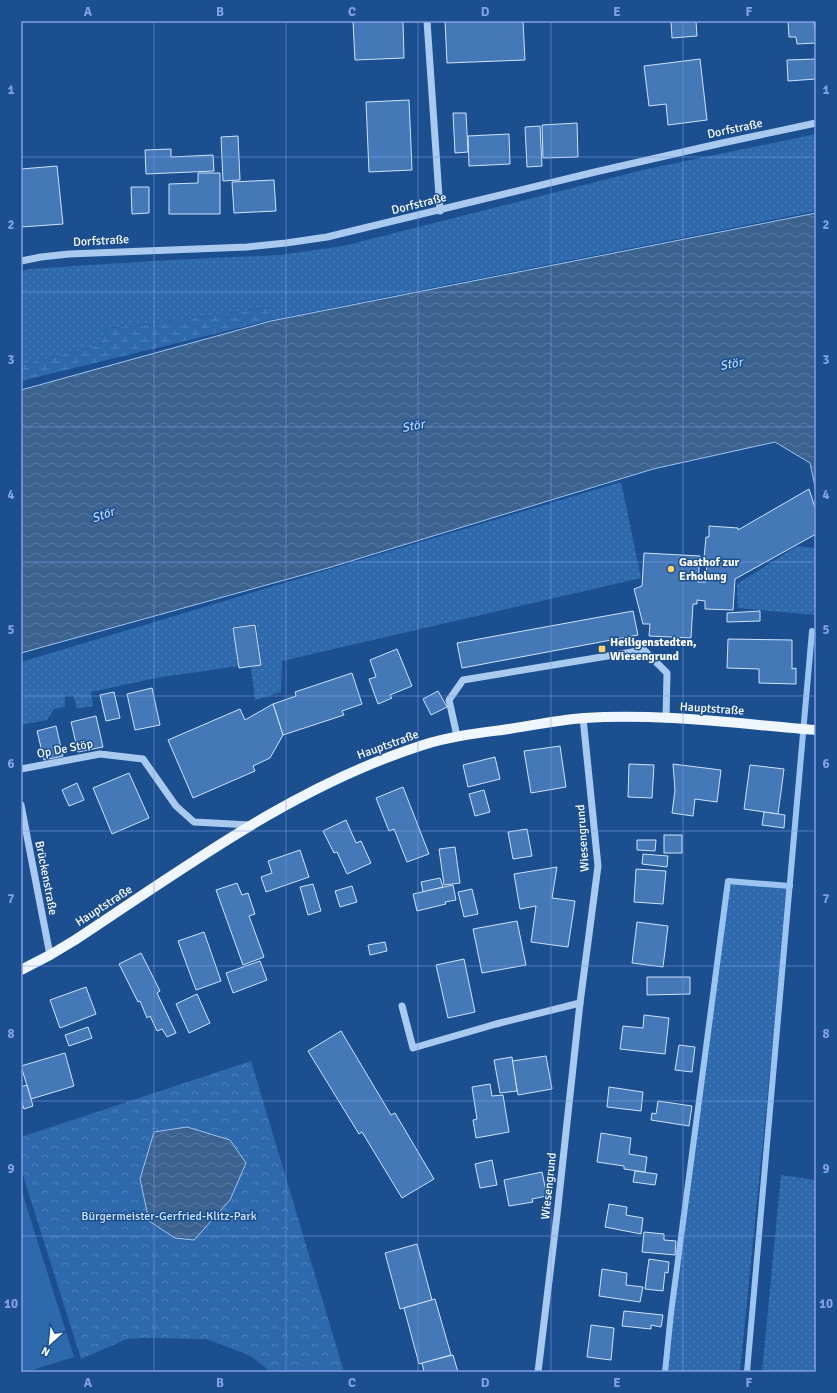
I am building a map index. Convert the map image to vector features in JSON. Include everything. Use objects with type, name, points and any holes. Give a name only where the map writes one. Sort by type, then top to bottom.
[{"type":"main road","name":"Hauptstraße","points":[[21,970],[75,940],[250,825],[286,804],[354,771],[423,745],[457,736],[583,718],[619,717],[666,719],[816,730]]},
{"type":"street","points":[[427,21],[440,211]]},
{"type":"street","name":"Dorfstraße","points":[[21,261],[41,257],[90,252],[247,247],[327,237],[440,211],[595,172],[722,143],[816,124]]},
{"type":"street","points":[[457,736],[449,700],[463,680],[644,650],[667,674],[666,719]]},
{"type":"street","name":"Wiesengrund","points":[[538,1372],[580,1003],[598,866],[583,718]]},
{"type":"street","name":"Op De Stöp","points":[[21,769],[100,754],[144,759],[176,806],[194,822],[250,825]]},
{"type":"street","name":"Brückenstraße","points":[[21,805],[50,955]]},
{"type":"street","points":[[402,1006],[413,1048],[496,1024],[580,1003]]},
{"type":"green space","points":[[816,134],[816,211],[271,320],[268,307],[139,326],[106,328],[100,345],[21,365],[21,271],[29,269],[169,260],[280,255],[343,246],[647,169]]},
{"type":"green space","points":[[268,307],[271,320],[21,381],[21,365],[100,345],[106,328],[139,326]]},
{"type":"green space","points":[[621,482],[641,578],[282,661],[281,692],[255,700],[251,667],[262,665],[256,624],[232,627],[238,666],[156,678],[91,692],[93,706],[77,709],[73,695],[65,696],[65,707],[54,709],[47,720],[21,725],[21,662]]},
{"type":"green space","points":[[797,546],[816,548],[816,615],[738,608],[737,584]]},
{"type":"green space","points":[[730,883],[788,889],[740,1372],[667,1372],[673,1313]]},
{"type":"green space","name":"Bürgermeister-Gerfried-Klitz-Park","points":[[251,1061],[344,1372],[271,1372],[249,1355],[206,1339],[127,1339],[81,1359],[21,1169],[21,1137]]},
{"type":"green space","points":[[781,1175],[816,1180],[816,1372],[762,1372]]},
{"type":"green space","points":[[21,1189],[74,1357],[26,1372],[21,1372]]},
{"type":"water","name":"Stör","points":[[816,213],[816,491],[810,463],[775,442],[653,469],[328,568],[21,653],[21,390],[271,321]]},
{"type":"water","points":[[187,1127],[230,1140],[246,1163],[230,1200],[194,1240],[175,1238],[149,1221],[140,1179],[154,1132]]},
{"type":"building","points":[[353,21],[403,21],[404,58],[355,60]]},
{"type":"building","points":[[445,21],[523,21],[525,60],[447,63]]},
{"type":"building","points":[[671,21],[696,21],[697,36],[672,38]]},
{"type":"building","points":[[788,21],[814,21],[816,43],[797,44],[796,37],[789,37]]},
{"type":"building","points":[[700,59],[707,120],[668,125],[666,104],[649,106],[644,66]]},
{"type":"building","points":[[816,59],[816,79],[788,81],[787,60]]},
{"type":"building","points":[[409,100],[412,170],[369,172],[366,102]]},
{"type":"building","points":[[453,113],[466,113],[468,152],[455,153]]},
{"type":"building","points":[[577,123],[578,157],[543,158],[542,125]]},
{"type":"building","points":[[540,126],[542,166],[527,167],[525,127]]},
{"type":"building","points":[[509,134],[510,164],[469,166],[468,136]]},
{"type":"building","points":[[238,136],[240,180],[223,181],[221,137]]},
{"type":"building","points":[[171,149],[171,157],[213,155],[214,171],[146,174],[145,150]]},
{"type":"building","points":[[57,166],[63,224],[21,227],[21,169]]},
{"type":"building","points":[[198,173],[220,173],[220,214],[169,214],[169,184],[198,183]]},
{"type":"building","points":[[274,180],[276,211],[234,213],[232,182]]},
{"type":"building","points":[[131,187],[149,187],[149,213],[132,214]]},
{"type":"building","name":"Gasthof zur Erholung","points":[[809,489],[816,511],[816,534],[735,579],[733,610],[705,609],[705,601],[697,600],[697,604],[693,604],[691,638],[649,636],[650,624],[643,624],[634,589],[642,586],[644,553],[700,556],[698,582],[706,582],[707,558],[704,558],[706,537],[709,537],[709,526],[738,528],[738,530]]},
{"type":"building","points":[[633,611],[638,635],[462,668],[457,643]]},
{"type":"building","points":[[760,611],[760,621],[727,622],[727,613]]},
{"type":"building","points":[[255,625],[261,665],[239,668],[233,628]]},
{"type":"building","points":[[728,639],[792,640],[792,669],[796,668],[796,684],[759,683],[759,669],[727,668]]},
{"type":"building","points":[[397,649],[412,686],[390,695],[392,698],[378,704],[369,679],[376,677],[370,660]]},
{"type":"building","points":[[352,673],[362,704],[342,711],[344,715],[283,735],[273,704],[296,696],[295,692]]},
{"type":"building","points":[[152,688],[160,725],[135,730],[127,694]]},
{"type":"building","points":[[438,691],[447,707],[431,715],[423,699]]},
{"type":"building","points":[[114,692],[120,718],[106,721],[100,695]]},
{"type":"building","points":[[273,704],[283,735],[270,758],[253,766],[255,771],[193,798],[168,740],[240,709],[245,720]]},
{"type":"building","points":[[96,716],[103,747],[78,752],[71,722]]},
{"type":"building","points":[[56,726],[63,756],[44,760],[37,731]]},
{"type":"building","points":[[560,746],[566,787],[531,793],[524,751]]},
{"type":"building","points":[[495,757],[500,779],[468,787],[463,765]]},
{"type":"building","points":[[629,764],[654,765],[652,798],[628,797]]},
{"type":"building","points":[[673,764],[721,770],[717,802],[695,799],[693,816],[672,813],[675,790]]},
{"type":"building","points":[[750,765],[784,769],[778,814],[744,809]]},
{"type":"building","points":[[129,773],[149,818],[112,834],[93,788]]},
{"type":"building","points":[[77,783],[84,800],[69,806],[62,790]]},
{"type":"building","points":[[403,787],[429,854],[407,862],[394,829],[389,831],[376,798]]},
{"type":"building","points":[[484,790],[490,812],[475,816],[469,794]]},
{"type":"building","points":[[764,812],[785,815],[784,828],[762,825]]},
{"type":"building","points":[[346,820],[356,843],[361,841],[371,863],[347,874],[337,852],[334,853],[323,831]]},
{"type":"building","points":[[527,829],[532,856],[513,859],[508,832]]},
{"type":"building","points":[[664,835],[682,835],[682,853],[664,853]]},
{"type":"building","points":[[637,840],[656,840],[655,851],[637,850]]},
{"type":"building","points":[[455,847],[460,883],[444,885],[439,849]]},
{"type":"building","points":[[300,850],[309,877],[266,892],[261,877],[272,873],[268,861]]},
{"type":"building","points":[[643,854],[668,856],[667,867],[642,864]]},
{"type":"building","points":[[557,867],[552,898],[575,901],[568,947],[531,942],[536,906],[520,909],[514,874]]},
{"type":"building","points":[[636,869],[666,871],[663,904],[634,902]]},
{"type":"building","points":[[440,878],[443,887],[423,892],[421,882]]},
{"type":"building","points":[[237,883],[242,895],[248,893],[255,914],[249,916],[264,957],[243,965],[216,890]]},
{"type":"building","points":[[313,884],[321,911],[308,915],[300,887]]},
{"type":"building","points":[[453,885],[456,900],[417,911],[413,894]]},
{"type":"building","points":[[352,886],[357,902],[340,907],[335,891]]},
{"type":"building","points":[[472,889],[478,914],[464,917],[458,892]]},
{"type":"building","points":[[517,921],[526,965],[482,973],[473,929]]},
{"type":"building","points":[[637,922],[668,926],[663,967],[632,963]]},
{"type":"building","points":[[204,932],[221,981],[196,990],[178,941]]},
{"type":"building","points":[[385,942],[387,951],[370,955],[368,945]]},
{"type":"building","points":[[141,953],[160,991],[157,993],[176,1033],[167,1037],[162,1029],[157,1031],[150,1016],[147,1018],[140,1001],[138,1002],[119,964]]},
{"type":"building","points":[[464,959],[475,1012],[448,1018],[436,965]]},
{"type":"building","points":[[260,961],[267,980],[233,993],[226,973]]},
{"type":"building","points":[[647,977],[690,977],[690,994],[647,995]]},
{"type":"building","points":[[86,987],[96,1014],[60,1028],[50,1000]]},
{"type":"building","points":[[197,994],[210,1023],[189,1033],[176,1004]]},
{"type":"building","points":[[644,1015],[669,1018],[665,1054],[620,1049],[623,1026],[643,1028]]},
{"type":"building","points":[[88,1027],[92,1038],[69,1046],[65,1035]]},
{"type":"building","points":[[341,1031],[391,1115],[395,1113],[434,1179],[402,1198],[362,1132],[359,1134],[308,1051]]},
{"type":"building","points":[[679,1045],[695,1047],[692,1072],[675,1070]]},
{"type":"building","points":[[65,1053],[74,1086],[31,1099],[21,1066]]},
{"type":"building","points":[[546,1056],[552,1089],[518,1095],[512,1061]]},
{"type":"building","points":[[512,1057],[517,1091],[500,1093],[494,1060]]},
{"type":"building","points":[[490,1084],[492,1096],[503,1095],[509,1132],[476,1138],[473,1120],[477,1119],[472,1087]]},
{"type":"building","points":[[27,1085],[33,1106],[24,1109],[21,1100],[21,1087]]},
{"type":"building","points":[[609,1087],[643,1092],[641,1111],[607,1107]]},
{"type":"building","points":[[658,1101],[692,1106],[689,1126],[651,1120],[652,1113],[656,1114]]},
{"type":"building","points":[[601,1133],[631,1138],[629,1154],[647,1157],[645,1172],[624,1169],[624,1166],[597,1162]]},
{"type":"building","points":[[492,1160],[497,1185],[480,1188],[475,1164]]},
{"type":"building","points":[[635,1171],[657,1174],[655,1185],[633,1182]]},
{"type":"building","points":[[542,1172],[547,1196],[532,1199],[533,1202],[509,1206],[504,1180]]},
{"type":"building","points":[[609,1204],[627,1207],[626,1215],[643,1218],[641,1234],[605,1227]]},
{"type":"building","points":[[644,1232],[664,1234],[664,1240],[676,1241],[675,1255],[642,1252]]},
{"type":"building","points":[[417,1244],[432,1300],[400,1309],[385,1253]]},
{"type":"building","points":[[649,1259],[669,1262],[668,1273],[665,1272],[663,1291],[645,1289]]},
{"type":"building","points":[[602,1269],[627,1273],[626,1285],[643,1287],[640,1302],[599,1296]]},
{"type":"building","points":[[435,1299],[451,1355],[419,1364],[404,1308]]},
{"type":"building","points":[[624,1311],[663,1315],[661,1327],[651,1325],[651,1329],[622,1326]]},
{"type":"building","points":[[591,1325],[614,1328],[611,1360],[587,1357]]},
{"type":"building","points":[[453,1355],[458,1372],[424,1372],[422,1363]]},
{"type":"waterway","points":[[747,1372],[812,631]]},
{"type":"waterway","points":[[665,1372],[671,1313],[728,881],[790,886]]},
{"type":"place","name":"Gasthof zur Erholung","points":[[671,569]]},
{"type":"place","name":"Heiligenstedten, Wiesengrund","points":[[602,649]]}]
